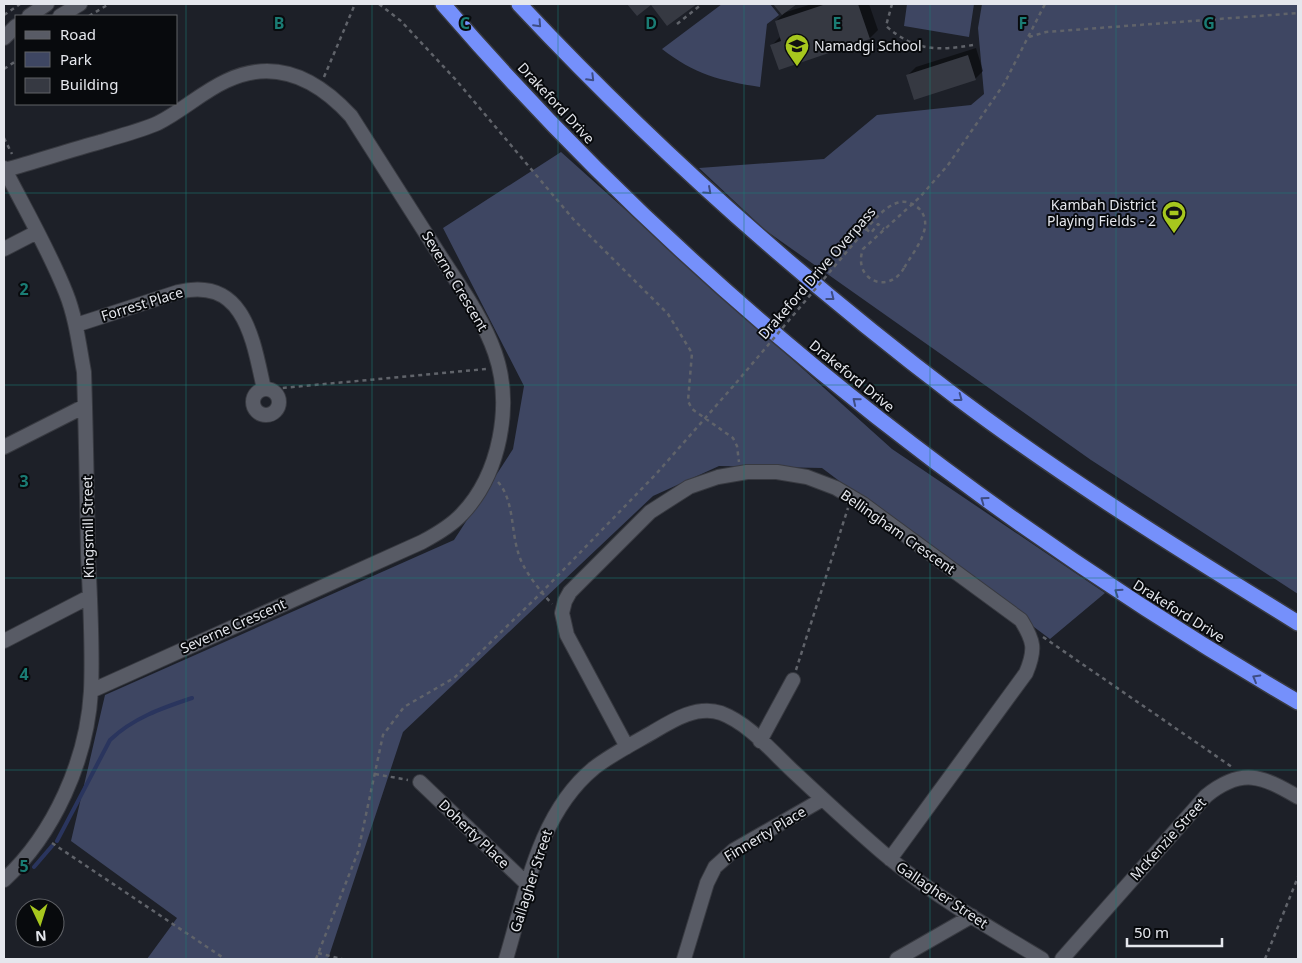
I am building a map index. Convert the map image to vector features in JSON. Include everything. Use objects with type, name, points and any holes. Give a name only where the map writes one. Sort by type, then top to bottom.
[{"type":"highway","name":"Drakeford Drive","points":[[444,4],[568,140],[627,199],[714,281],[808,363],[907,442],[1055,550],[1207,649],[1298,702]]},
{"type":"highway","points":[[519,4],[626,113],[698,182],[832,298],[960,400],[1089,490],[1298,623]]},
{"type":"street","points":[[30,15],[47,4]]},
{"type":"street","points":[[62,15],[80,4]]},
{"type":"street","points":[[4,38],[15,27]]},
{"type":"street","name":"Severne Crescent","points":[[4,169],[159,122],[226,81],[248,73],[270,71],[293,74],[320,88],[334,98],[351,116],[486,329],[497,362],[502,398],[501,427],[491,468],[479,493],[463,513],[437,534],[90,691]]},
{"type":"street","name":"Kingsmill Street","points":[[4,169],[66,294],[76,325],[84,372],[90,597],[90,691],[80,748],[68,784],[41,836],[4,880]]},
{"type":"street","points":[[4,249],[36,232]]},
{"type":"street","name":"Forrest Place","points":[[76,325],[193,288],[210,290],[225,297],[232,303],[248,325],[270,391]]},
{"type":"street","points":[[4,447],[85,406]]},
{"type":"street","name":"Bellingham Crescent","points":[[627,747],[567,635],[562,613],[570,592],[650,512],[690,487],[718,477],[747,472],[777,472],[821,482],[863,504],[1021,620],[1031,635],[1033,645],[1033,657],[1026,672],[890,859]]},
{"type":"street","points":[[4,641],[90,597]]},
{"type":"street","points":[[760,741],[793,680]]},
{"type":"street","name":"Gallagher Street","points":[[506,959],[528,886],[550,824],[566,798],[595,767],[677,719],[694,712],[720,713],[737,721],[890,859],[972,916],[1042,959]]},
{"type":"street","name":"McKenzie Street","points":[[1062,959],[1206,796],[1220,785],[1236,778],[1253,777],[1270,781],[1298,797]]},
{"type":"street","name":"Doherty Place","points":[[420,782],[528,886]]},
{"type":"street","name":"Finnerty Place","points":[[684,959],[707,884],[720,860],[823,799]]},
{"type":"street","points":[[897,959],[972,916]]},
{"type":"path","points":[[4,15],[20,4]]},
{"type":"path","points":[[91,15],[109,4]]},
{"type":"path","points":[[320,88],[355,4]]},
{"type":"path","points":[[379,4],[401,21],[456,80],[574,220],[668,314],[692,353],[688,401],[692,409],[733,438],[737,446]]},
{"type":"path","points":[[677,24],[702,4]]},
{"type":"path","points":[[892,4],[886,26],[913,44],[929,49],[950,49],[973,45]]},
{"type":"path","points":[[866,228],[871,233],[878,224],[885,230],[920,197],[948,166],[1004,84],[1045,4]]},
{"type":"path","points":[[1028,38],[1046,32],[1298,14]]},
{"type":"path","points":[[4,69],[15,62]]},
{"type":"path","name":"Drakeford Drive Overpass","points":[[316,959],[358,852],[383,735],[404,707],[454,678],[541,593],[657,473],[736,383],[866,228],[881,212],[894,204],[907,202],[919,209],[925,221],[925,228],[904,268],[895,280],[880,283],[867,277],[863,271],[860,256],[863,249],[885,230]]},
{"type":"path","points":[[270,391],[282,388],[489,368],[488,363]]},
{"type":"path","points":[[496,481],[506,491],[518,554],[541,593],[555,606]]},
{"type":"path","points":[[793,680],[849,504],[855,509]]},
{"type":"path","points":[[1040,634],[1238,770]]},
{"type":"path","points":[[375,774],[420,782]]},
{"type":"path","points":[[41,836],[225,959]]},
{"type":"path","points":[[1265,959],[1298,877]]},
{"type":"path","points":[[318,953],[342,959]]},
{"type":"green space","points":[[722,4],[770,4],[779,15],[767,24],[760,87],[708,75],[685,65],[662,49]]},
{"type":"green space","points":[[907,4],[974,4],[969,37],[904,26]]},
{"type":"green space","points":[[982,4],[1298,4],[1298,594],[1091,460],[765,230],[699,168],[824,159],[877,115],[971,105],[984,94],[978,28]]},
{"type":"green space","points":[[561,152],[892,449],[1105,593],[1050,639],[822,468],[719,466],[653,496],[403,732],[328,959],[147,959],[177,918],[71,841],[105,695],[454,540],[513,449],[524,386],[443,228]]},
{"type":"building","points":[[627,4],[697,4],[667,26],[651,5],[637,16]]},
{"type":"building","points":[[773,4],[797,4],[782,15]]},
{"type":"building","points":[[826,4],[858,4],[870,39],[779,70],[770,45],[781,41],[775,21]]},
{"type":"building","points":[[968,55],[976,80],[914,100],[906,75]]},
{"type":"waterway","points":[[57,841],[110,740],[138,720],[192,698]]},
{"type":"waterway","points":[[34,867],[52,846]]},
{"type":"place","name":"Namadgi School","points":[[797,67]]},
{"type":"place","name":"Kambah District Playing Fields - 2","points":[[1174,234]]}]
